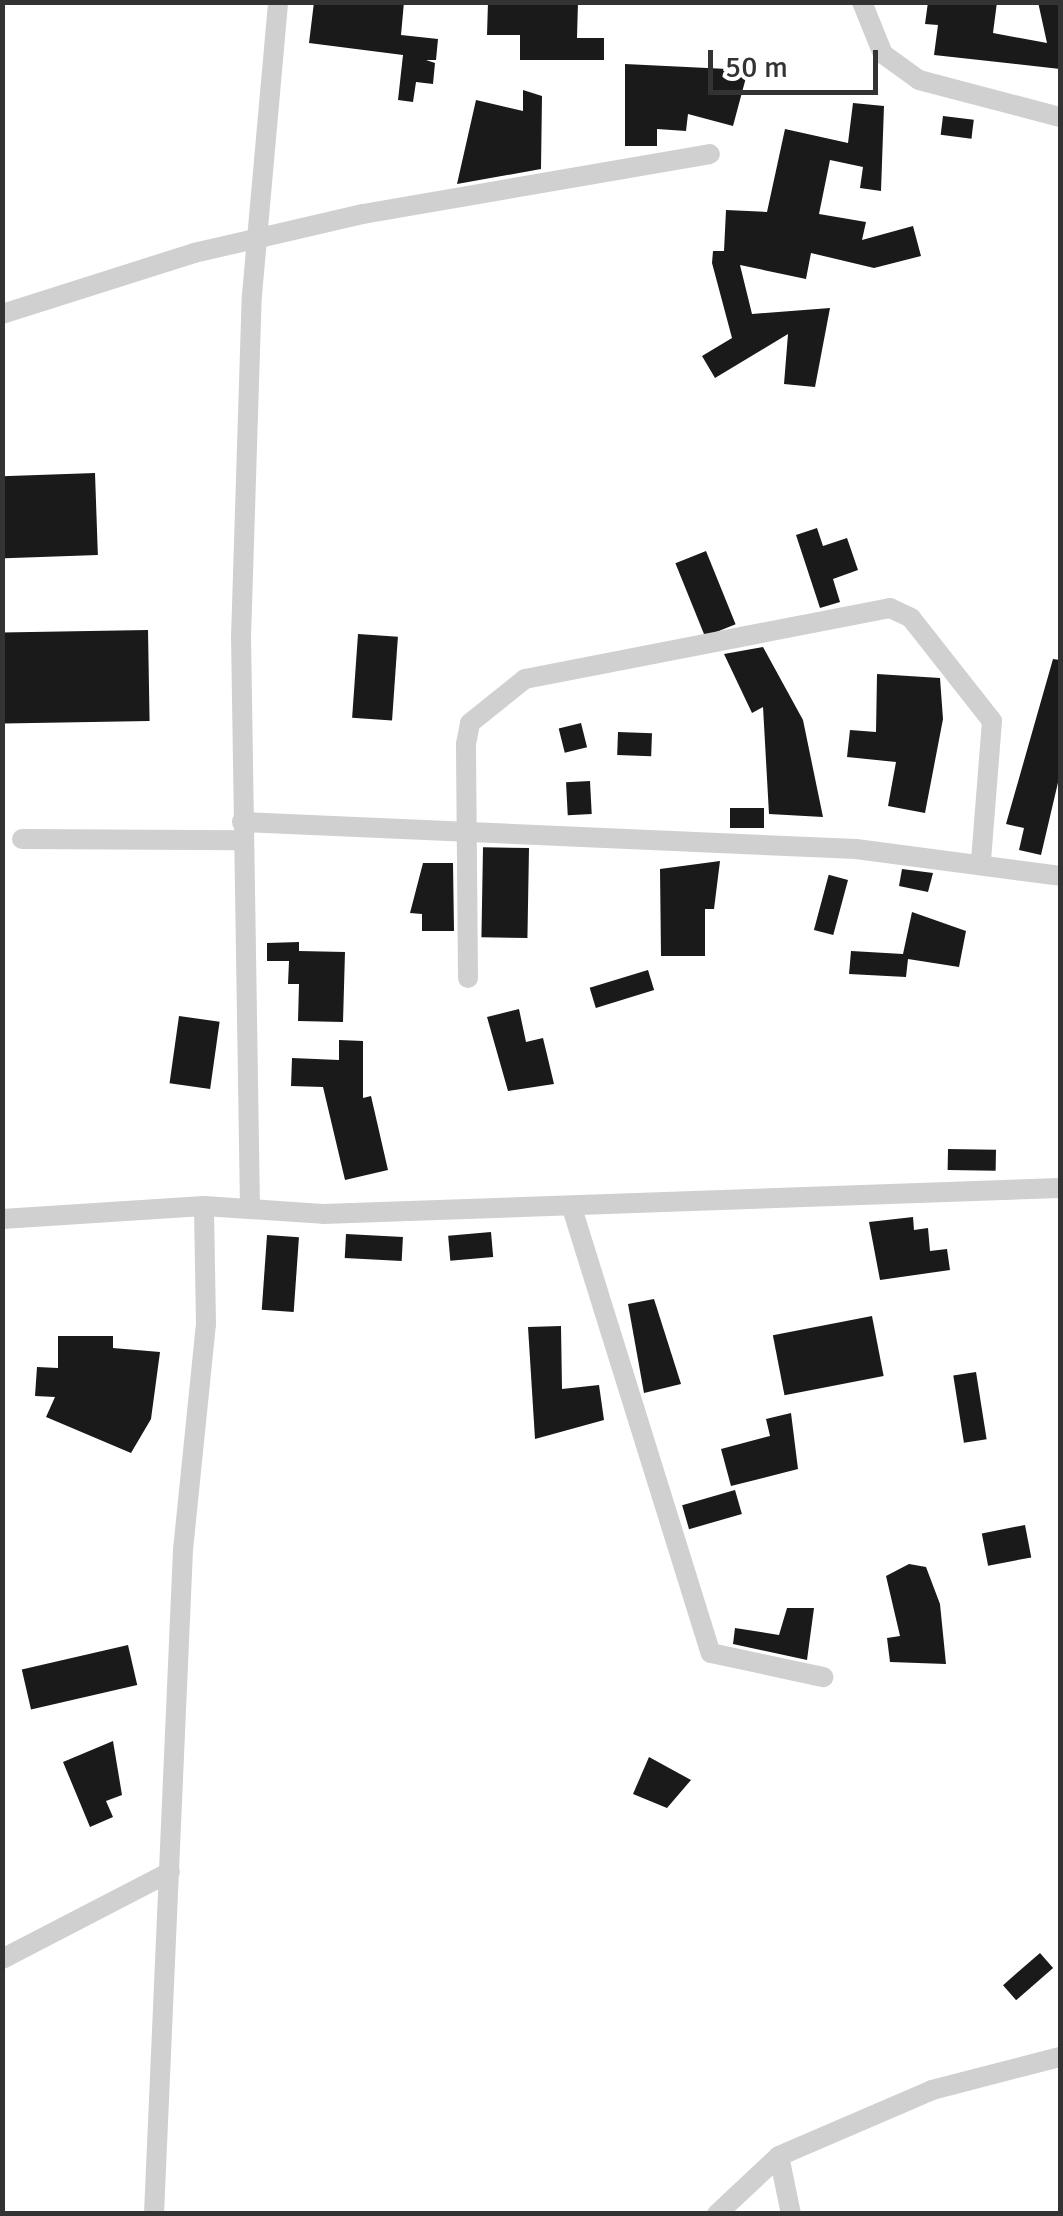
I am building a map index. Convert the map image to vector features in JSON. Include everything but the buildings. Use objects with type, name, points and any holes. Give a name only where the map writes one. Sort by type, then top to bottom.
[{"type":"street","points":[[250,1208],[242,831],[255,239],[278,2]]},
{"type":"street","points":[[862,2],[882,54],[920,80],[1060,117]]},
{"type":"street","points":[[2,314],[255,239],[710,154]]},
{"type":"street","points":[[468,978],[463,827],[470,723],[525,679],[870,605],[910,618],[992,721],[995,775],[981,862]]},
{"type":"street","points":[[22,838],[463,827],[981,862],[1060,876]]},
{"type":"street","points":[[2,1219],[204,1206],[572,1208],[1060,1188]]},
{"type":"street","points":[[154,2214],[183,1550],[206,1324],[204,1206]]},
{"type":"street","points":[[572,1208],[711,1653],[823,1677]]},
{"type":"street","points":[[2,1959],[170,1872]]},
{"type":"street","points":[[717,2214],[779,2156],[932,2090],[1060,2057]]},
{"type":"street","points":[[779,2156],[791,2214]]}]
